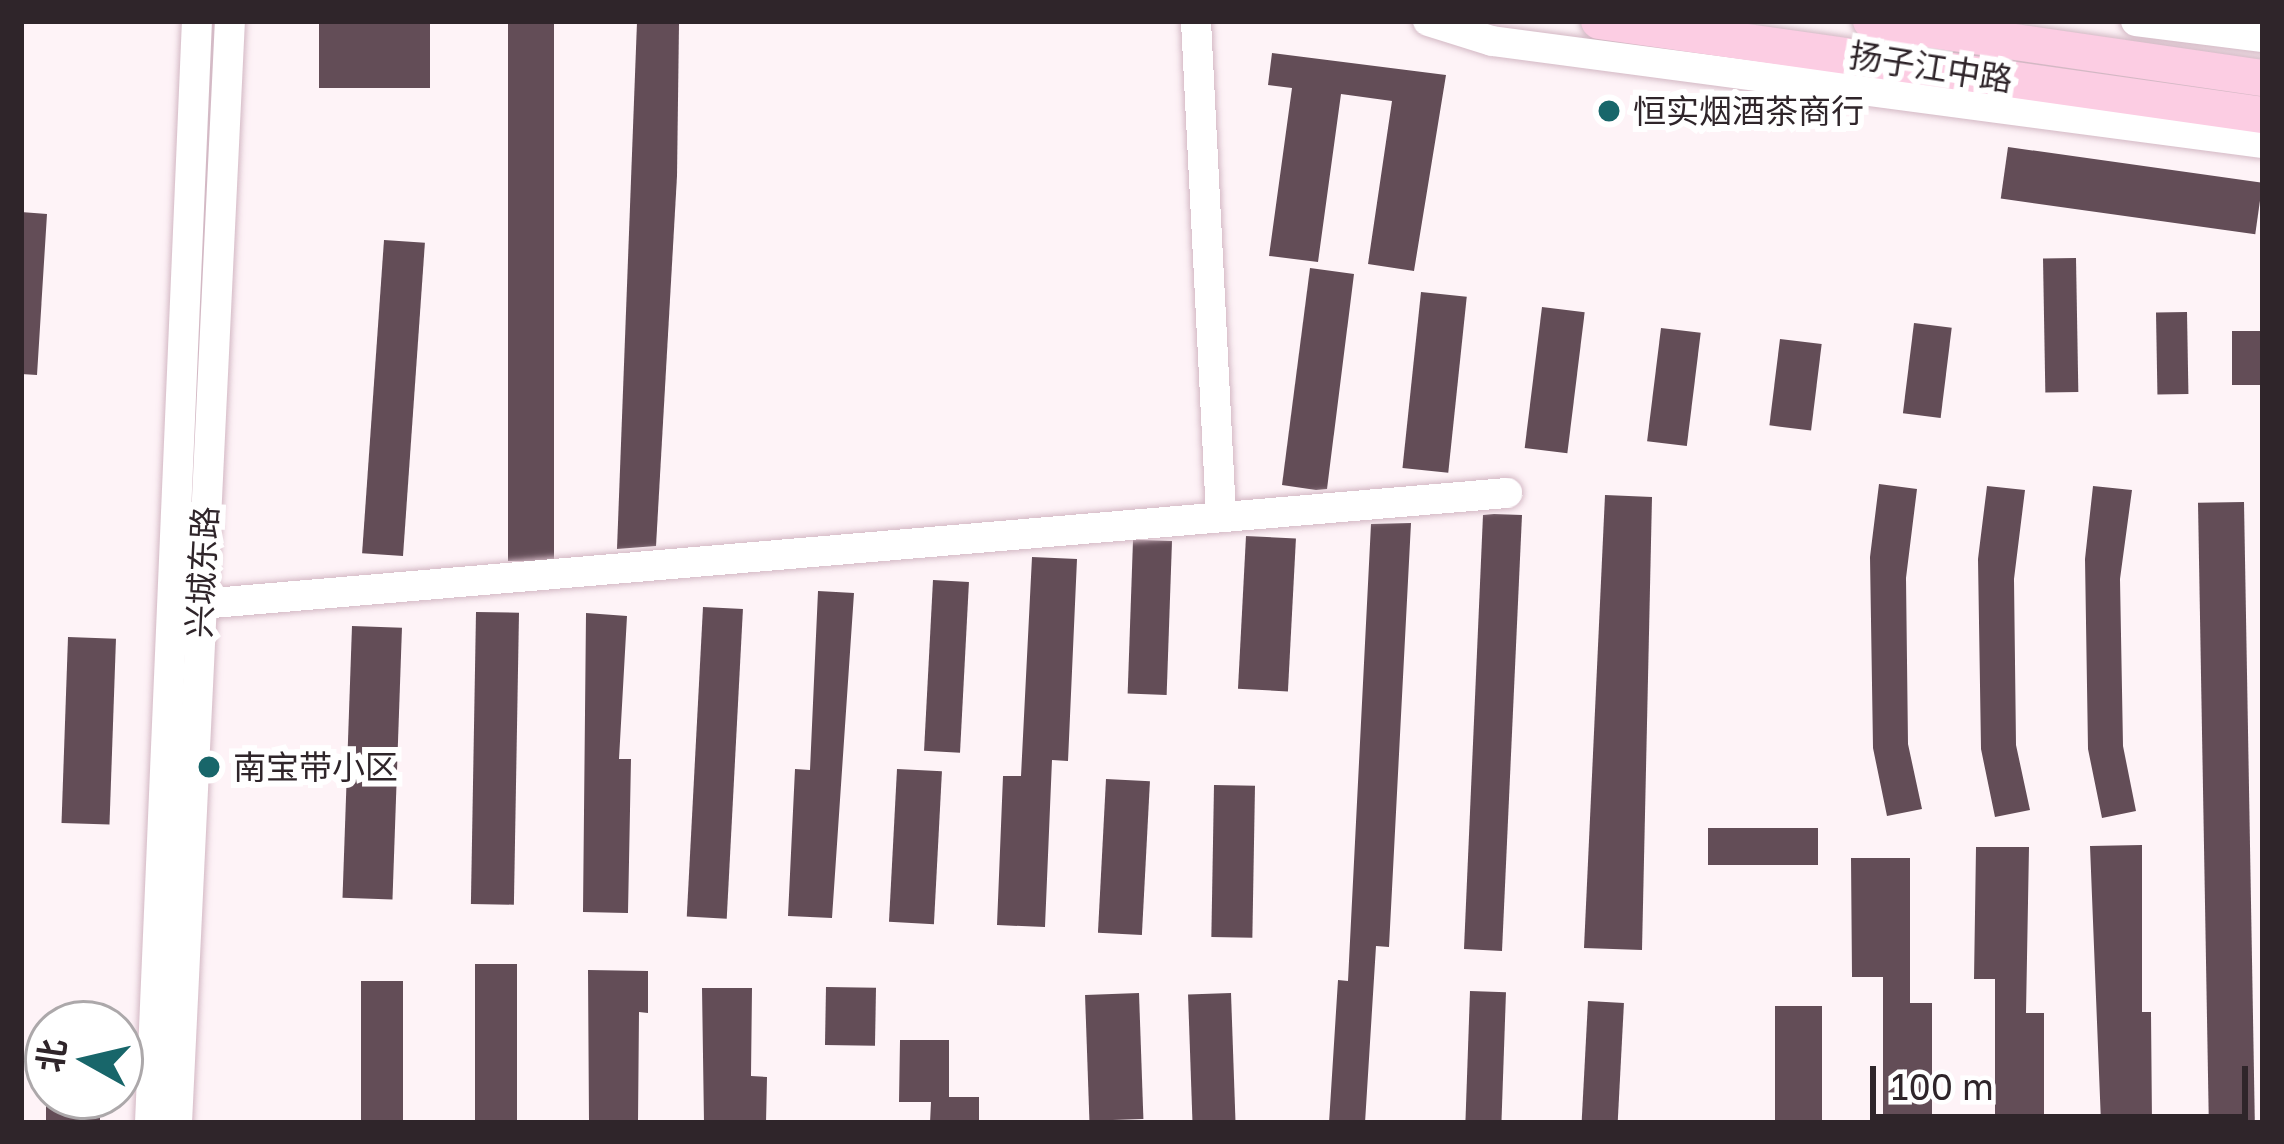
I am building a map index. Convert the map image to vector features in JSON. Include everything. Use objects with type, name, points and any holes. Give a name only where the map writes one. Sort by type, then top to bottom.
[{"type":"main road","name":"扬子江中路","points":[[1599,21],[2263,116]]},
{"type":"main road","name":"扬子江中路","points":[[1871,21],[2263,78]]},
{"type":"street","name":"兴城东路","points":[[150,1123],[197,21]]},
{"type":"street","name":"兴城东路","points":[[177,1123],[230,21]]},
{"type":"street","points":[[1196,21],[1221,516]]},
{"type":"street","points":[[1429,21],[1492,41],[2263,143]]},
{"type":"street","points":[[2136,21],[2263,37]]},
{"type":"street","points":[[201,604],[1507,494]]},
{"type":"building","points":[[319,21],[430,21],[430,88],[319,88]]},
{"type":"building","points":[[508,21],[554,21],[554,561],[508,561]]},
{"type":"building","points":[[637,22],[679,23],[677,176],[656,546],[617,549]]},
{"type":"building","points":[[1272,53],[1446,75],[1414,271],[1368,264],[1392,101],[1341,94],[1318,262],[1269,256],[1292,88],[1268,85]]},
{"type":"building","points":[[2008,147],[2262,183],[2255,234],[2001,198]]},
{"type":"building","points":[[21,212],[47,214],[37,375],[21,374]]},
{"type":"building","points":[[384,240],[425,243],[403,556],[362,553]]},
{"type":"building","points":[[2076,258],[2078,392],[2045,393],[2043,259]]},
{"type":"building","points":[[1310,268],[1354,274],[1327,489],[1316,490],[1282,485]]},
{"type":"building","points":[[1421,292],[1467,297],[1448,473],[1402,468]]},
{"type":"building","points":[[1542,307],[1585,312],[1567,453],[1525,448]]},
{"type":"building","points":[[2187,312],[2188,394],[2157,395],[2156,313]]},
{"type":"building","points":[[1914,323],[1952,328],[1941,418],[1903,413]]},
{"type":"building","points":[[1661,328],[1701,333],[1687,446],[1647,441]]},
{"type":"building","points":[[2232,331],[2263,331],[2263,385],[2232,385]]},
{"type":"building","points":[[1780,339],[1822,344],[1811,430],[1769,425]]},
{"type":"building","points":[[1879,484],[1917,489],[1906,578],[1908,744],[1922,809],[1887,816],[1873,748],[1870,557]]},
{"type":"building","points":[[1987,486],[2025,490],[2014,579],[2016,745],[2030,810],[1995,817],[1981,749],[1978,559]]},
{"type":"building","points":[[2093,486],[2132,490],[2120,579],[2123,746],[2136,811],[2102,818],[2088,749],[2085,559]]},
{"type":"building","points":[[1605,495],[1652,497],[1642,950],[1584,948]]},
{"type":"building","points":[[2244,502],[2255,1123],[2209,1123],[2198,503]]},
{"type":"building","points":[[1483,515],[1522,515],[1502,951],[1464,949]]},
{"type":"building","points":[[1411,523],[1389,947],[1376,946],[1365,1123],[1329,1123],[1338,980],[1348,981],[1371,524]]},
{"type":"building","points":[[1246,536],[1296,539],[1288,691],[1238,689]]},
{"type":"building","points":[[1133,540],[1172,541],[1167,695],[1128,694]]},
{"type":"building","points":[[1032,557],[1077,559],[1068,761],[1052,760],[1045,927],[997,925],[1003,776],[1021,776]]},
{"type":"building","points":[[933,580],[969,582],[960,753],[924,751]]},
{"type":"building","points":[[818,591],[854,593],[832,918],[788,916],[795,769],[810,770]]},
{"type":"building","points":[[703,607],[743,609],[727,919],[687,917]]},
{"type":"building","points":[[476,612],[519,613],[514,905],[471,904]]},
{"type":"building","points":[[586,613],[627,616],[619,759],[631,759],[628,913],[583,912]]},
{"type":"building","points":[[352,626],[402,628],[392,900],[343,898]]},
{"type":"building","points":[[68,637],[116,639],[109,825],[62,823]]},
{"type":"building","points":[[897,769],[942,771],[934,924],[889,922]]},
{"type":"building","points":[[1106,779],[1150,781],[1142,935],[1098,933]]},
{"type":"building","points":[[1214,785],[1255,786],[1252,938],[1211,937]]},
{"type":"building","points":[[1708,828],[1818,828],[1818,865],[1708,865]]},
{"type":"building","points":[[2142,845],[2142,1012],[2151,1012],[2152,1123],[2101,1123],[2090,846]]},
{"type":"building","points":[[1976,847],[2029,847],[2026,1013],[2044,1013],[2044,1123],[1995,1123],[1995,979],[1974,979]]},
{"type":"building","points":[[1851,858],[1910,858],[1910,1003],[1932,1003],[1932,1123],[1883,1123],[1883,977],[1852,977]]},
{"type":"building","points":[[475,964],[517,964],[517,1123],[475,1123]]},
{"type":"building","points":[[588,970],[648,971],[648,1013],[639,1012],[638,1123],[589,1123]]},
{"type":"building","points":[[361,981],[403,981],[403,1123],[361,1123]]},
{"type":"building","points":[[826,987],[876,988],[875,1046],[825,1045]]},
{"type":"building","points":[[702,988],[752,988],[751,1076],[767,1077],[766,1123],[704,1123]]},
{"type":"building","points":[[1470,991],[1506,992],[1501,1123],[1465,1123]]},
{"type":"building","points":[[1139,993],[1143,1119],[1089,1121],[1085,995]]},
{"type":"building","points":[[1231,993],[1236,1123],[1193,1123],[1188,995]]},
{"type":"building","points":[[1588,1001],[1624,1003],[1618,1123],[1582,1123]]},
{"type":"building","points":[[1775,1006],[1822,1006],[1822,1123],[1775,1123]]},
{"type":"building","points":[[900,1040],[949,1040],[949,1097],[979,1097],[979,1123],[930,1123],[931,1102],[899,1102]]},
{"type":"building","points":[[46,1120],[100,1120],[100,1123]]},
{"type":"place","name":"恒实烟酒茶商行","points":[[1609,111]]},
{"type":"place","name":"南宝带小区","points":[[209,767]]}]
